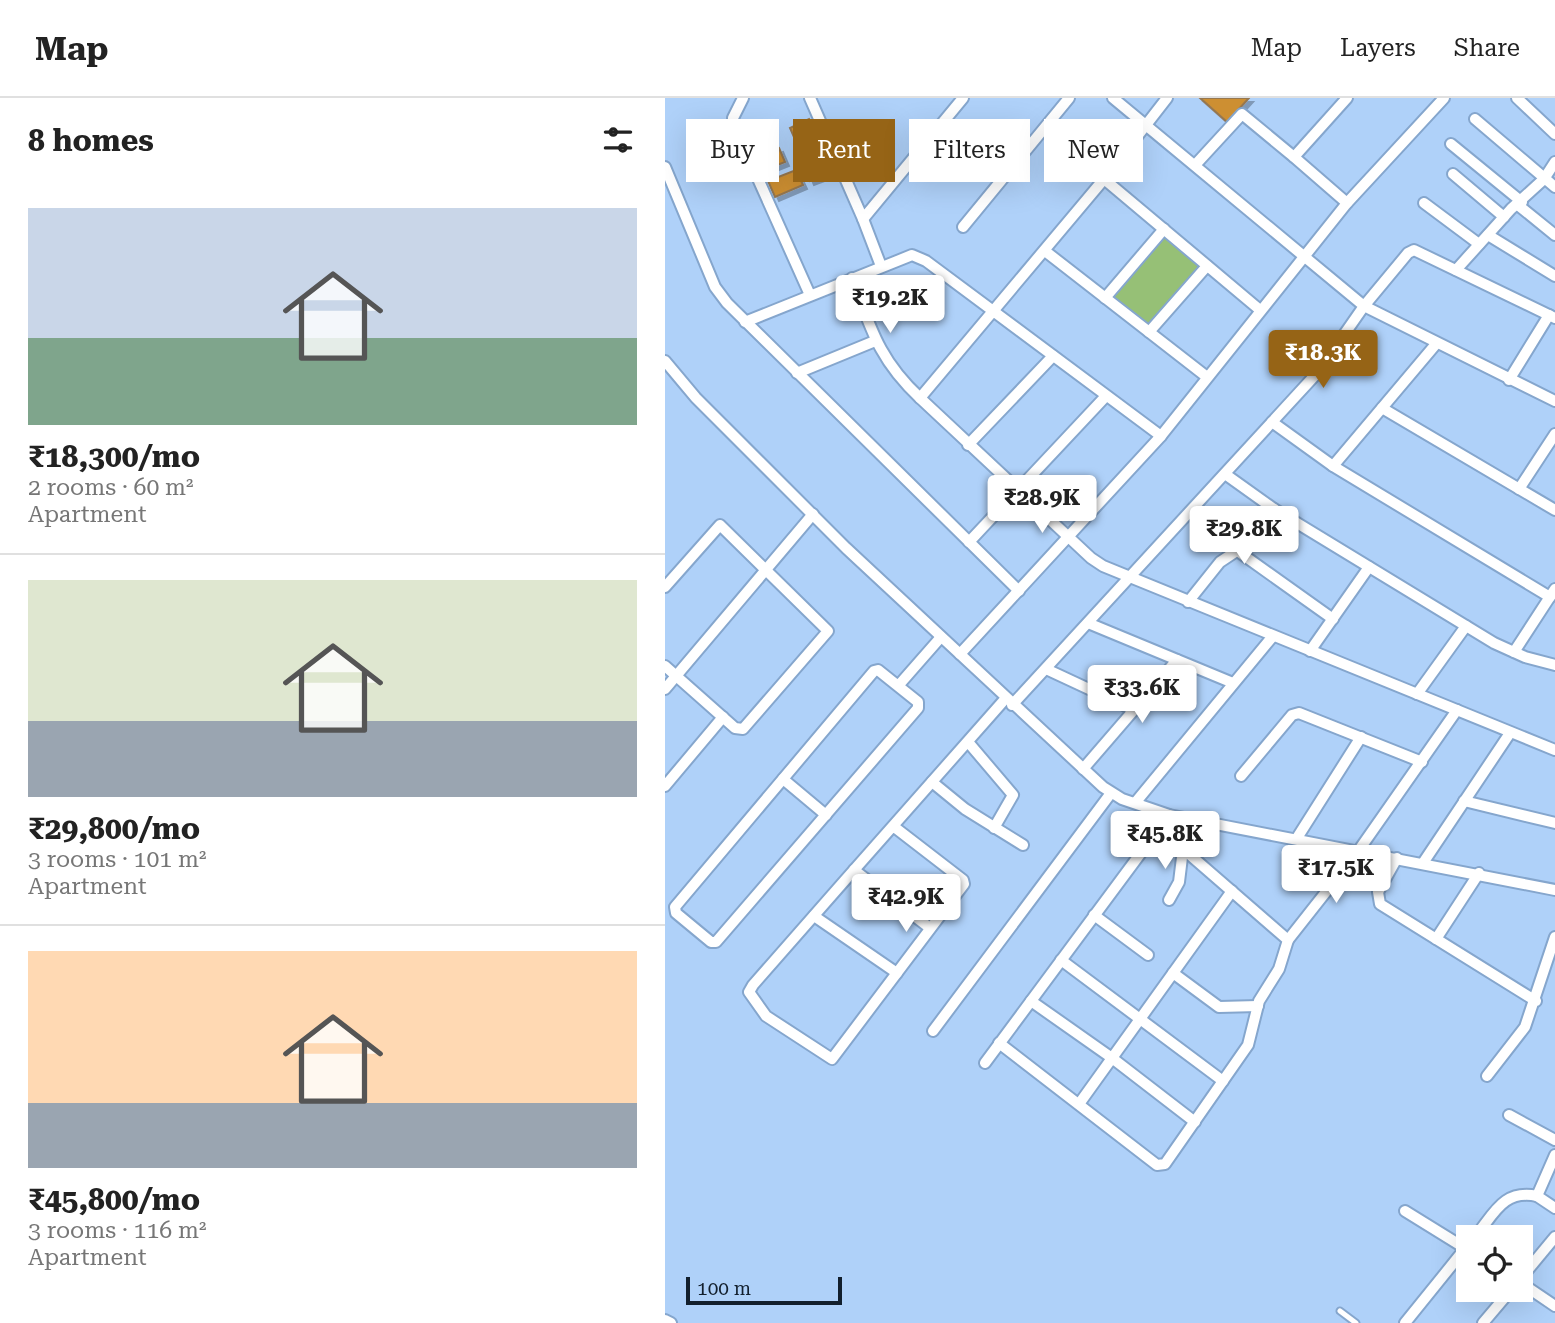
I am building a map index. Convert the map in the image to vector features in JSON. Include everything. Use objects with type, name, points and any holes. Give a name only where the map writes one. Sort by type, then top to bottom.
[{"type":"street","points":[[743,98],[733,118],[734,125],[810,295]]},
{"type":"street","points":[[810,98],[881,266]]},
{"type":"street","points":[[863,219],[963,98]]},
{"type":"street","points":[[963,227],[1069,98]]},
{"type":"street","points":[[1113,98],[1305,254],[1364,306],[1555,401]]},
{"type":"street","points":[[1143,128],[1167,98]]},
{"type":"street","points":[[1294,158],[1347,98]]},
{"type":"street","points":[[960,654],[1161,436],[1305,254],[1444,98]]},
{"type":"street","points":[[1525,101],[1555,134]]},
{"type":"street","points":[[1196,164],[1242,114],[1347,204]]},
{"type":"street","points":[[1475,119],[1555,187]]},
{"type":"street","points":[[1451,144],[1555,235]]},
{"type":"street","points":[[1456,270],[1504,217],[1544,180],[1555,162]]},
{"type":"street","points":[[665,167],[715,287],[745,322],[1019,591]]},
{"type":"street","points":[[1454,174],[1504,217]]},
{"type":"street","points":[[921,398],[995,313],[1102,182]]},
{"type":"street","points":[[1108,182],[1260,310]]},
{"type":"street","points":[[1425,203],[1479,244]]},
{"type":"street","points":[[1105,298],[1164,229]]},
{"type":"street","points":[[1488,234],[1555,276]]},
{"type":"street","points":[[1045,251],[1207,377]]},
{"type":"street","points":[[893,826],[964,882],[832,1059],[774,1023],[758,1008],[749,992],[854,870],[893,826],[932,782],[968,742],[1045,669],[1318,372],[1364,306],[1411,251],[1418,251],[1552,317],[1509,380]]},
{"type":"street","points":[[745,322],[907,255],[916,256],[1161,436]]},
{"type":"street","points":[[1149,332],[1207,266]]},
{"type":"street","points":[[852,278],[876,341],[892,370],[968,445],[1095,562],[1555,750]]},
{"type":"street","points":[[797,373],[876,341]]},
{"type":"street","points":[[1333,466],[1436,344]]},
{"type":"street","points":[[968,445],[1053,356]]},
{"type":"street","points":[[665,361],[696,398],[813,514],[1009,702],[1111,793],[1169,815],[1479,873],[1555,890]]},
{"type":"street","points":[[968,542],[1106,396]]},
{"type":"street","points":[[1382,408],[1555,510]]},
{"type":"street","points":[[1272,422],[1333,466],[1553,593],[1514,652]]},
{"type":"street","points":[[1519,489],[1555,434]]},
{"type":"street","points":[[1225,474],[1274,509],[1466,626],[1514,652],[1555,665]]},
{"type":"street","points":[[1188,602],[1220,562],[1238,552],[1274,509]]},
{"type":"street","points":[[665,689],[813,514]]},
{"type":"street","points":[[665,587],[718,525],[767,569],[828,631],[748,726],[736,728],[665,666]]},
{"type":"street","points":[[1238,552],[1333,619]]},
{"type":"street","points":[[1310,651],[1369,567]]},
{"type":"street","points":[[1088,623],[1233,683]]},
{"type":"street","points":[[1417,694],[1466,626]]},
{"type":"street","points":[[1135,803],[1273,636]]},
{"type":"street","points":[[898,686],[941,637]]},
{"type":"street","points":[[1083,769],[1177,660]]},
{"type":"street","points":[[1045,669],[1134,710]]},
{"type":"street","points":[[879,670],[918,702],[918,708],[826,815],[716,942],[711,942],[676,913],[675,907],[783,779],[874,671],[879,670]]},
{"type":"street","points":[[999,1043],[1157,1165],[1165,1164],[1248,1045],[1258,1006],[1279,968],[1288,940],[1359,850],[1457,710]]},
{"type":"street","points":[[1241,776],[1295,713],[1422,762]]},
{"type":"street","points":[[665,786],[723,717]]},
{"type":"street","points":[[1423,863],[1510,733]]},
{"type":"street","points":[[1297,838],[1361,737]]},
{"type":"street","points":[[968,742],[1013,795],[993,828]]},
{"type":"street","points":[[783,779],[826,815]]},
{"type":"street","points":[[932,782],[993,828],[1023,845]]},
{"type":"street","points":[[933,1031],[1111,793]]},
{"type":"street","points":[[1464,801],[1555,823]]},
{"type":"street","points":[[985,1063],[1169,815]]},
{"type":"street","points":[[1159,828],[1288,940]]},
{"type":"street","points":[[1169,900],[1178,882],[1183,849]]},
{"type":"street","points":[[1397,858],[1378,892],[1378,901],[1536,1000]]},
{"type":"street","points":[[854,870],[930,928]]},
{"type":"street","points":[[1436,939],[1479,873]]},
{"type":"street","points":[[1079,1104],[1233,891]]},
{"type":"street","points":[[1094,915],[1148,955]]},
{"type":"street","points":[[814,916],[897,973]]},
{"type":"street","points":[[1487,1076],[1523,1032],[1536,1000],[1555,937]]},
{"type":"street","points":[[1061,960],[1223,1081]]},
{"type":"street","points":[[1174,973],[1219,1007],[1258,1006]]},
{"type":"street","points":[[1031,1000],[1195,1122]]},
{"type":"street","points":[[1509,1115],[1555,1140]]},
{"type":"street","points":[[1537,1196],[1555,1155]]},
{"type":"street","points":[[1485,1225],[1509,1196],[1524,1193],[1537,1196],[1555,1208]]},
{"type":"street","points":[[1405,1211],[1456,1241]]},
{"type":"street","points":[[1533,1265],[1555,1237]]},
{"type":"street","points":[[1405,1323],[1456,1261]]},
{"type":"street","points":[[1533,1290],[1555,1306]]},
{"type":"street","points":[[1483,1323],[1501,1302]]},
{"type":"street","points":[[665,1321],[671,1323]]},
{"type":"lane","points":[[1340,1311],[1356,1323]]},
{"type":"green space","points":[[1163,237],[1201,267],[1149,325],[1113,297]]},
{"type":"building","points":[[1200,98],[1249,98],[1227,122]]},
{"type":"building","points":[[779,148],[785,162],[779,164]]},
{"type":"building","points":[[793,171],[793,182],[802,182],[803,185],[775,197],[768,182],[779,182],[779,177]]}]
